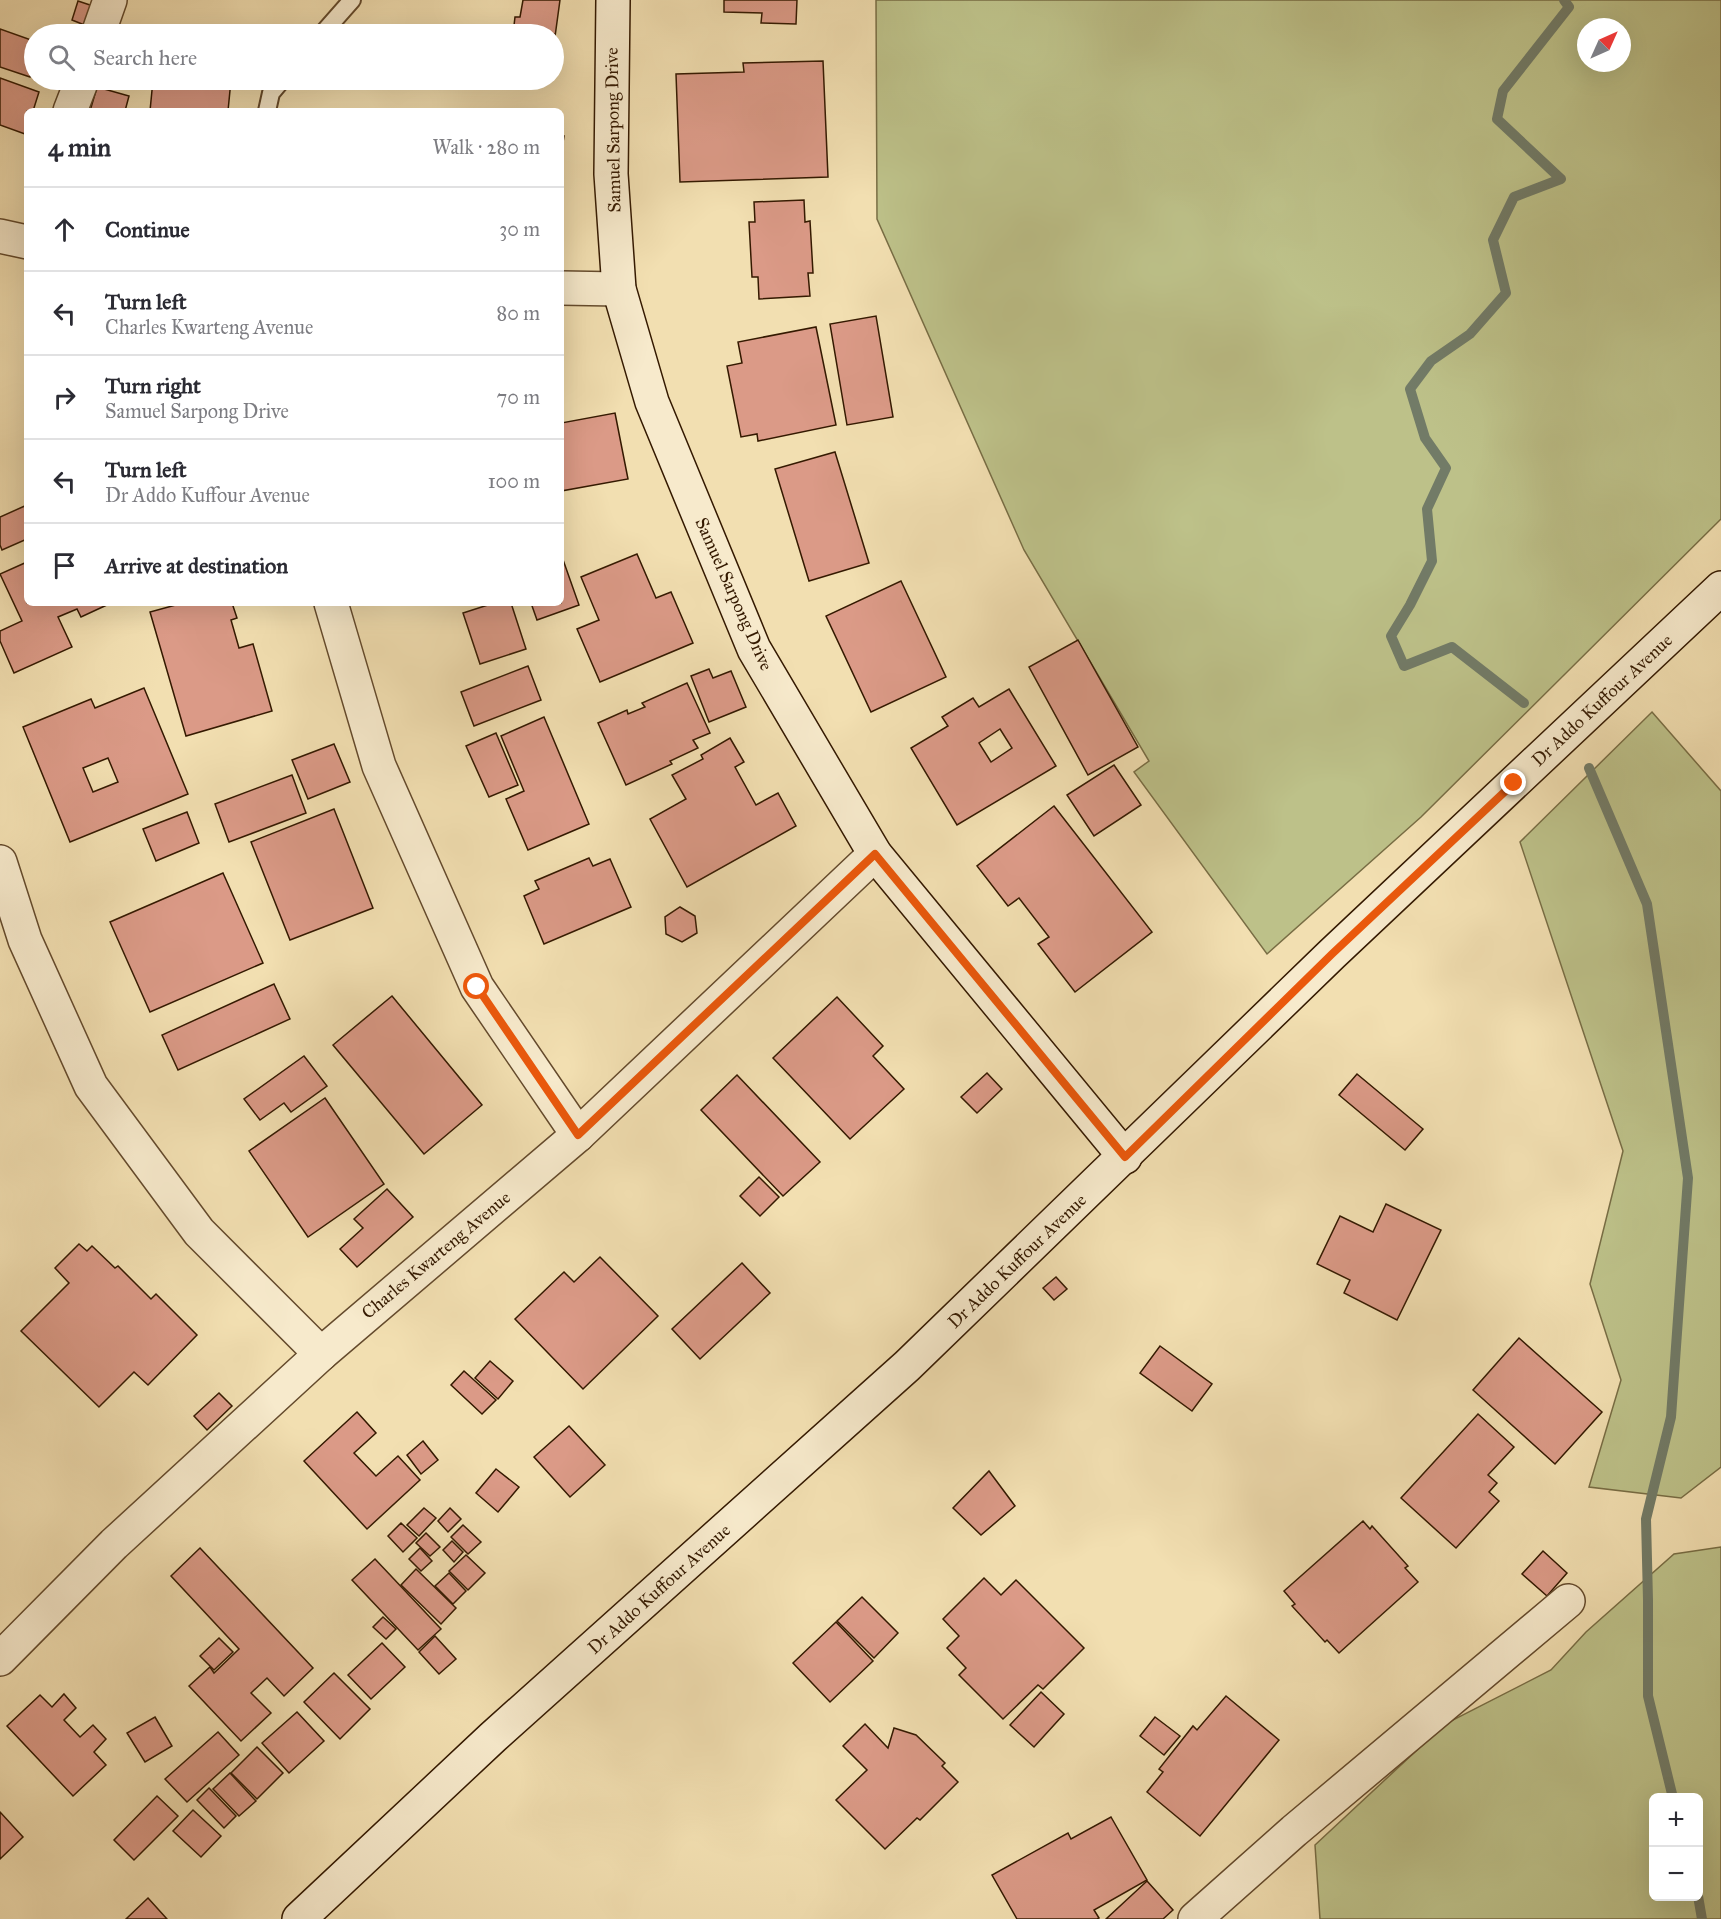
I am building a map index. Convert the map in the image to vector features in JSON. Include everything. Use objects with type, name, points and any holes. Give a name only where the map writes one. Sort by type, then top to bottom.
[{"type":"street","points":[[102,24],[110,0]]},
{"type":"street","name":"Samuel Sarpong Drive","points":[[613,0],[611,174],[620,289],[652,402],[754,649],[875,854],[1125,1157]]},
{"type":"street","points":[[71,108],[78,90]]},
{"type":"street","points":[[564,288],[620,289]]},
{"type":"street","name":"Dr Addo Kuffour Avenue","points":[[299,1919],[494,1737],[907,1366],[1332,954],[1721,588]]},
{"type":"street","points":[[333,606],[379,766],[477,987],[578,1135]]},
{"type":"street","name":"Charles Kwarteng Avenue","points":[[0,1659],[114,1544],[321,1354],[578,1135],[875,854]]},
{"type":"street","points":[[0,862],[13,944],[91,1086],[199,1232],[321,1354]]},
{"type":"street","points":[[1195,1919],[1294,1831],[1568,1600]]},
{"type":"lane","points":[[331,24],[352,0]]},
{"type":"lane","points":[[268,108],[274,90]]},
{"type":"green space","points":[[876,0],[1721,0],[1721,519],[1421,817],[1267,954],[1134,772],[1149,761],[1024,550],[877,219]]},
{"type":"green space","points":[[1652,712],[1721,791],[1721,1467],[1681,1498],[1589,1487],[1621,1380],[1590,1284],[1623,1151],[1520,842]]},
{"type":"green space","points":[[1721,1547],[1721,1919],[1320,1919],[1315,1845],[1445,1724],[1551,1670],[1586,1632],[1674,1554]]},
{"type":"building","points":[[523,0],[560,0],[557,24],[514,24],[515,17],[520,17]]},
{"type":"building","points":[[724,0],[797,0],[796,24],[761,23],[762,13],[724,12]]},
{"type":"building","points":[[78,1],[99,8],[93,24],[82,24],[72,20]]},
{"type":"building","points":[[0,29],[24,37],[24,75],[0,67]]},
{"type":"building","points":[[823,61],[828,177],[680,182],[676,74],[744,72],[743,63]]},
{"type":"building","points":[[0,78],[24,87],[24,90],[39,92],[34,108],[24,108],[24,134],[0,125]]},
{"type":"building","points":[[96,90],[108,90],[129,96],[126,108],[91,108]]},
{"type":"building","points":[[152,90],[230,90],[228,108],[150,108]]},
{"type":"building","points":[[804,200],[805,222],[810,221],[813,273],[808,273],[810,296],[759,299],[758,277],[752,277],[749,222],[755,222],[754,202]]},
{"type":"building","points":[[876,316],[893,417],[847,425],[830,324]]},
{"type":"building","points":[[816,327],[836,425],[758,441],[757,434],[741,437],[727,366],[742,363],[738,342]]},
{"type":"building","points":[[615,413],[628,479],[564,490],[564,422]]},
{"type":"building","points":[[835,452],[869,563],[809,581],[775,469]]},
{"type":"building","points":[[24,506],[24,540],[2,550],[0,517]]},
{"type":"building","points":[[637,554],[656,598],[671,592],[693,643],[600,682],[577,629],[599,620],[581,577]]},
{"type":"building","points":[[564,562],[579,605],[537,620],[532,606],[564,606]]},
{"type":"building","points":[[24,563],[24,606],[105,606],[81,617],[77,609],[58,617],[72,647],[14,673],[0,641],[0,631],[22,621],[0,574]]},
{"type":"building","points":[[901,581],[946,677],[871,712],[826,616]]},
{"type":"building","points":[[172,606],[233,606],[237,618],[231,620],[239,648],[253,644],[272,711],[186,736],[150,612]]},
{"type":"building","points":[[485,606],[512,606],[526,649],[480,664],[463,613]]},
{"type":"building","points":[[1078,640],[1138,747],[1088,775],[1029,667]]},
{"type":"building","points":[[528,666],[541,700],[474,726],[461,692]]},
{"type":"building","points":[[709,669],[713,678],[731,671],[746,707],[709,722],[691,676]]},
{"type":"building","points":[[687,683],[710,733],[693,740],[698,748],[670,761],[672,764],[626,785],[598,723],[627,710],[628,714],[645,707],[642,703]]},
{"type":"building","points":[[144,688],[188,794],[70,842],[23,727],[91,699],[95,708]],"holes":[[[108,758],[118,782],[93,792],[83,768]]]},
{"type":"building","points":[[1009,689],[1056,766],[957,825],[911,748],[948,726],[942,717],[973,698],[979,707]],"holes":[[[1000,729],[1012,748],[991,762],[979,743]]]},
{"type":"building","points":[[544,717],[589,824],[528,850],[506,799],[524,791],[501,736]]},
{"type":"building","points":[[496,733],[518,785],[489,797],[466,746]]},
{"type":"building","points":[[730,738],[744,762],[735,767],[756,805],[778,793],[796,826],[687,887],[650,819],[686,799],[672,775],[703,759],[701,755]]},
{"type":"building","points":[[334,744],[350,782],[308,799],[292,760]]},
{"type":"building","points":[[1114,765],[1141,805],[1094,836],[1067,795]]},
{"type":"building","points":[[292,775],[306,813],[229,842],[215,804]]},
{"type":"building","points":[[1054,806],[1152,932],[1075,992],[1038,944],[1049,937],[1019,898],[1008,906],[977,866]]},
{"type":"building","points":[[334,809],[373,908],[290,940],[251,842]]},
{"type":"building","points":[[187,812],[199,843],[156,861],[143,829]]},
{"type":"building","points":[[589,858],[593,866],[610,859],[631,907],[544,944],[524,896],[539,889],[535,881]]},
{"type":"building","points":[[223,873],[263,963],[150,1012],[110,922]]},
{"type":"building","points":[[680,907],[695,916],[697,933],[682,942],[666,934],[665,917]]},
{"type":"building","points":[[274,984],[290,1019],[178,1070],[162,1035]]},
{"type":"building","points":[[392,996],[482,1105],[424,1154],[333,1045]]},
{"type":"building","points":[[837,997],[883,1046],[873,1056],[904,1089],[850,1139],[773,1058]]},
{"type":"building","points":[[304,1056],[327,1086],[291,1112],[284,1103],[260,1120],[244,1099]]},
{"type":"building","points":[[987,1073],[1002,1089],[977,1113],[961,1097]]},
{"type":"building","points":[[1357,1074],[1423,1129],[1405,1150],[1339,1095]]},
{"type":"building","points":[[737,1075],[820,1162],[783,1196],[701,1110]]},
{"type":"building","points":[[325,1098],[384,1184],[308,1237],[249,1151]]},
{"type":"building","points":[[759,1177],[779,1197],[760,1216],[740,1196]]},
{"type":"building","points":[[387,1189],[413,1217],[357,1267],[340,1249],[363,1228],[354,1219]]},
{"type":"building","points":[[1386,1204],[1441,1230],[1397,1320],[1344,1293],[1350,1280],[1317,1264],[1340,1216],[1373,1232]]},
{"type":"building","points":[[79,1244],[87,1251],[92,1246],[115,1268],[118,1266],[151,1299],[156,1294],[197,1335],[148,1385],[134,1372],[99,1407],[21,1331],[69,1283],[55,1268]]},
{"type":"building","points":[[600,1257],[658,1316],[583,1389],[515,1319],[564,1272],[574,1282]]},
{"type":"building","points":[[742,1263],[770,1293],[700,1359],[672,1329]]},
{"type":"building","points":[[1056,1277],[1067,1289],[1054,1300],[1043,1288]]},
{"type":"building","points":[[1519,1338],[1602,1412],[1555,1464],[1473,1390]]},
{"type":"building","points":[[1160,1346],[1212,1384],[1192,1411],[1140,1373]]},
{"type":"building","points":[[490,1361],[513,1381],[498,1399],[475,1378]]},
{"type":"building","points":[[464,1371],[496,1400],[482,1414],[451,1385]]},
{"type":"building","points":[[219,1393],[232,1406],[207,1430],[194,1416]]},
{"type":"building","points":[[357,1412],[376,1433],[354,1453],[376,1476],[398,1456],[420,1480],[367,1529],[304,1461]]},
{"type":"building","points":[[1478,1414],[1514,1447],[1488,1475],[1497,1483],[1489,1492],[1499,1501],[1456,1548],[1401,1498]]},
{"type":"building","points":[[569,1426],[605,1465],[570,1497],[534,1457]]},
{"type":"building","points":[[423,1441],[438,1460],[421,1474],[407,1455]]},
{"type":"building","points":[[496,1469],[519,1487],[498,1512],[476,1493]]},
{"type":"building","points":[[989,1471],[1015,1506],[981,1535],[953,1508]]},
{"type":"building","points":[[424,1508],[436,1518],[419,1536],[407,1525]]},
{"type":"building","points":[[450,1508],[461,1519],[448,1532],[438,1521]]},
{"type":"building","points":[[1363,1521],[1370,1529],[1372,1526],[1408,1566],[1405,1568],[1418,1582],[1339,1653],[1327,1640],[1325,1642],[1292,1606],[1295,1604],[1284,1591]]},
{"type":"building","points":[[401,1523],[417,1538],[403,1552],[388,1536]]},
{"type":"building","points":[[463,1525],[481,1542],[468,1554],[451,1537]]},
{"type":"building","points":[[426,1533],[440,1547],[430,1556],[416,1543]]},
{"type":"building","points":[[452,1541],[463,1552],[454,1562],[443,1550]]},
{"type":"building","points":[[200,1548],[313,1668],[284,1696],[267,1678],[251,1693],[271,1713],[241,1741],[189,1686],[210,1667],[214,1673],[239,1649],[171,1576]]},
{"type":"building","points":[[420,1548],[432,1561],[421,1571],[409,1559]]},
{"type":"building","points":[[1543,1551],[1567,1573],[1547,1596],[1522,1574]]},
{"type":"building","points":[[466,1555],[485,1573],[468,1590],[449,1571]]},
{"type":"building","points":[[375,1559],[441,1629],[418,1650],[352,1580]]},
{"type":"building","points":[[416,1569],[456,1608],[441,1624],[401,1585]]},
{"type":"building","points":[[449,1573],[466,1591],[453,1604],[435,1586]]},
{"type":"building","points":[[984,1578],[1001,1595],[1016,1580],[1084,1648],[1043,1689],[1038,1685],[1003,1719],[959,1675],[966,1668],[947,1648],[959,1636],[943,1619]]},
{"type":"building","points":[[862,1597],[898,1633],[874,1658],[837,1621]]},
{"type":"building","points":[[383,1617],[396,1629],[386,1639],[373,1627]]},
{"type":"building","points":[[836,1622],[873,1661],[830,1702],[793,1663]]},
{"type":"building","points":[[435,1636],[456,1659],[439,1674],[419,1652]]},
{"type":"building","points":[[219,1638],[233,1652],[214,1670],[200,1656]]},
{"type":"building","points":[[382,1643],[405,1667],[371,1699],[348,1675]]},
{"type":"building","points":[[334,1673],[370,1709],[340,1739],[304,1702]]},
{"type":"building","points":[[1041,1692],[1064,1714],[1034,1747],[1010,1725]]},
{"type":"building","points":[[64,1694],[76,1708],[64,1720],[80,1737],[93,1725],[106,1739],[94,1752],[106,1765],[73,1796],[7,1726],[40,1695],[52,1707]]},
{"type":"building","points":[[1226,1696],[1279,1740],[1200,1836],[1147,1792],[1163,1772],[1159,1769],[1193,1726],[1197,1730]]},
{"type":"building","points":[[297,1712],[324,1741],[289,1773],[262,1743]]},
{"type":"building","points":[[155,1717],[172,1746],[145,1762],[127,1733]]},
{"type":"building","points":[[1155,1717],[1180,1736],[1164,1755],[1140,1736]]},
{"type":"building","points":[[865,1724],[888,1748],[894,1728],[916,1735],[945,1763],[942,1766],[958,1782],[920,1820],[917,1818],[885,1849],[836,1800],[867,1770],[843,1746]]},
{"type":"building","points":[[218,1732],[239,1755],[187,1802],[165,1779]]},
{"type":"building","points":[[257,1747],[283,1773],[257,1799],[231,1773]]},
{"type":"building","points":[[230,1773],[256,1801],[239,1816],[213,1789]]},
{"type":"building","points":[[209,1788],[236,1816],[224,1828],[197,1800]]},
{"type":"building","points":[[157,1796],[178,1816],[134,1860],[114,1840]]},
{"type":"building","points":[[193,1810],[221,1836],[201,1857],[173,1831]]},
{"type":"building","points":[[0,1812],[23,1837],[0,1859]]},
{"type":"building","points":[[1111,1817],[1147,1880],[1094,1910],[1099,1918],[1097,1919],[1017,1919],[992,1875],[1068,1833],[1071,1839]]},
{"type":"building","points":[[1147,1881],[1173,1910],[1163,1919],[1106,1919]]},
{"type":"building","points":[[148,1898],[167,1919],[126,1919]]},
{"type":"waterway","points":[[1524,703],[1452,647],[1404,666],[1391,636],[1410,605],[1432,561],[1427,509],[1446,468],[1425,438],[1410,389],[1431,361],[1470,334],[1506,293],[1493,240],[1514,197],[1561,179],[1497,119],[1503,91],[1569,7],[1564,0]]},
{"type":"waterway","points":[[1589,768],[1647,904],[1688,1178],[1671,1417],[1646,1519],[1648,1696],[1672,1793]]},
{"type":"waterway","points":[[1699,1901],[1702,1919]]},
{"type":"route","points":[[477,987],[578,1135],[875,854],[1125,1157],[1332,954],[1514,783]]}]
